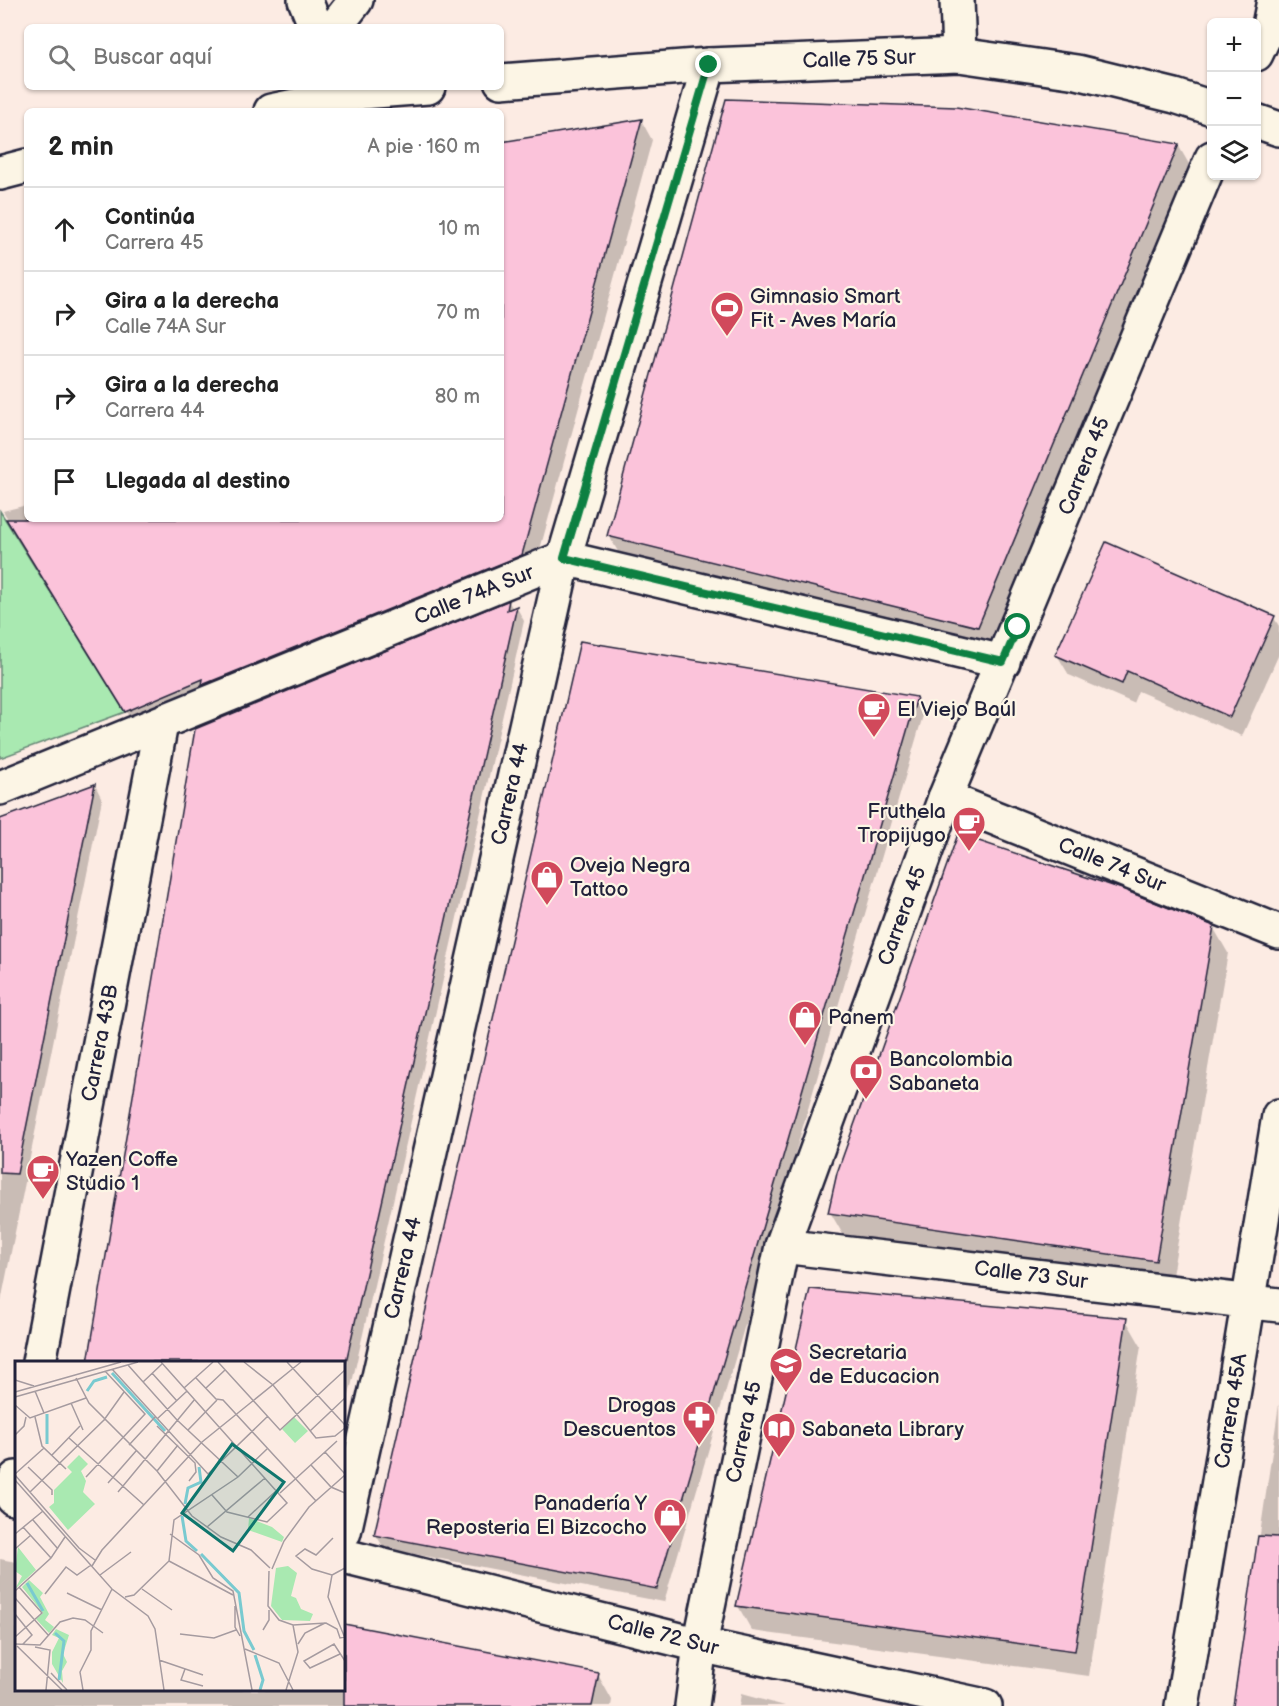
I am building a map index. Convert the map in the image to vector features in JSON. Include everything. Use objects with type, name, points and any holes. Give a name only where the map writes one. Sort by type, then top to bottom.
[{"type":"street","points":[[305,0],[315,24]]},
{"type":"street","points":[[336,24],[356,0]]},
{"type":"street","points":[[957,0],[959,55]]},
{"type":"street","points":[[1261,45],[1269,26],[1274,0]]},
{"type":"street","name":"Calle 75 Sur","points":[[504,81],[709,65],[959,55],[1077,72],[1207,106]]},
{"type":"street","name":"Carrera 44","points":[[345,1528],[564,558],[709,65]]},
{"type":"street","points":[[275,108],[288,90]]},
{"type":"street","points":[[287,108],[362,92],[388,90]]},
{"type":"street","points":[[1261,122],[1279,129]]},
{"type":"street","points":[[0,172],[24,167]]},
{"type":"street","name":"Carrera 45","points":[[692,1706],[700,1645],[782,1246],[945,798],[1207,170]]},
{"type":"street","points":[[564,558],[1003,662]]},
{"type":"street","name":"Calle 74A Sur","points":[[0,788],[564,558]]},
{"type":"street","name":"Carrera 43B","points":[[39,1361],[161,724]]},
{"type":"street","name":"Calle 74 Sur","points":[[945,798],[1279,932]]},
{"type":"street","name":"Carrera 45A","points":[[1182,1706],[1264,1303],[1279,1116]]},
{"type":"street","name":"Calle 73 Sur","points":[[782,1246],[1264,1303]]},
{"type":"street","name":"Calle 72 Sur","points":[[345,1556],[700,1645],[985,1706]]},
{"type":"green space","points":[[0,511],[125,712],[0,758]]},
{"type":"building","points":[[726,99],[956,107],[1179,144],[978,627],[607,536]]},
{"type":"building","points":[[642,119],[522,555],[202,685],[203,679],[125,712],[6,519],[24,519],[24,522],[504,522],[504,142]]},
{"type":"building","points":[[1106,542],[1275,616],[1230,717],[1127,671],[1122,684],[1055,655]]},
{"type":"building","points":[[509,600],[507,610],[517,606],[346,1362],[88,1361],[195,729]]},
{"type":"building","points":[[580,641],[917,697],[657,1589],[374,1535]]},
{"type":"building","points":[[95,784],[17,1174],[0,1173],[0,819]]},
{"type":"building","points":[[958,834],[1122,889],[1214,926],[1156,1261],[828,1213],[837,1173]]},
{"type":"building","points":[[810,1289],[1127,1318],[1075,1651],[736,1606]]},
{"type":"building","points":[[1258,1536],[1279,1537],[1279,1706],[1233,1706]]},
{"type":"building","points":[[345,1624],[599,1673],[592,1706],[344,1706]]},
{"type":"place","name":"Gimnasio Smart Fit - Aves María","points":[[727,337]]},
{"type":"place","name":"El Viejo Baúl","points":[[874,738]]},
{"type":"place","name":"Fruthela Tropijugo","points":[[969,852]]},
{"type":"place","name":"Oveja Negra Tattoo","points":[[547,906]]},
{"type":"place","name":"Panem","points":[[805,1046]]},
{"type":"place","name":"Bancolombia Sabaneta","points":[[866,1100]]},
{"type":"place","name":"Yazen Coffe Studio 1","points":[[43,1200]]},
{"type":"place","name":"Secretaria de Educacion","points":[[786,1393]]},
{"type":"place","name":"Drogas Descuentos","points":[[699,1446]]},
{"type":"place","name":"Sabaneta Library","points":[[779,1458]]},
{"type":"place","name":"Panadería Y Reposteria El Bizcocho","points":[[670,1544]]},
{"type":"route","points":[[709,65],[564,558],[1003,662],[1018,627]]}]
